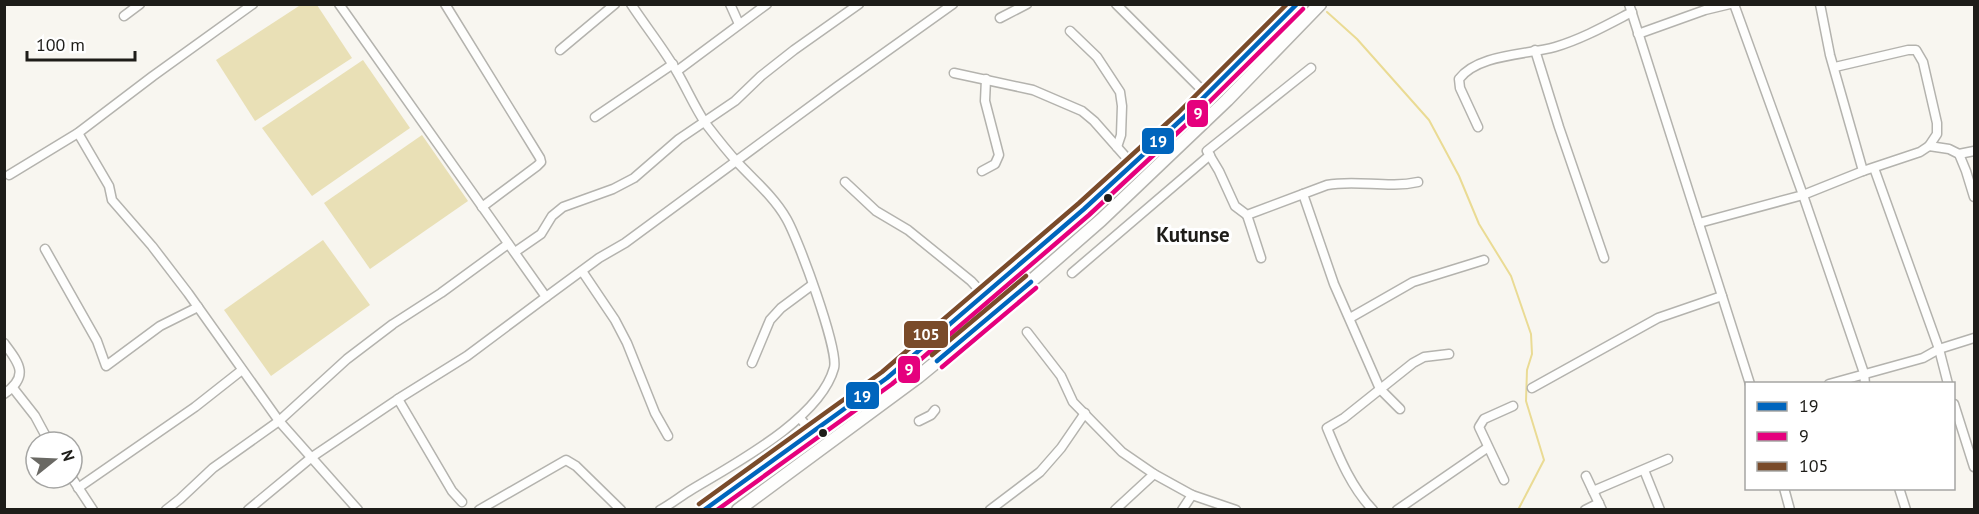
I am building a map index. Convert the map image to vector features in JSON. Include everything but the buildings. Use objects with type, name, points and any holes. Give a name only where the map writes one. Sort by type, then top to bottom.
[{"type":"highway","points":[[703,510],[887,378],[983,294],[1031,256],[1211,90],[1298,4]]},
{"type":"highway","points":[[738,510],[918,377],[974,331],[1101,220],[1227,100],[1320,4]]},
{"type":"highway","points":[[1211,90],[1227,100]]},
{"type":"street","points":[[124,16],[140,4]]},
{"type":"street","points":[[9,175],[78,133],[253,4]]},
{"type":"street","points":[[339,4],[546,297]]},
{"type":"street","points":[[445,4],[537,151],[541,162],[482,207]]},
{"type":"street","points":[[560,50],[615,4]]},
{"type":"street","points":[[631,4],[675,68],[705,122],[786,217],[805,261],[834,347],[835,366],[831,377],[815,402],[800,418],[724,472],[660,510]]},
{"type":"street","points":[[730,4],[739,24]]},
{"type":"street","points":[[595,117],[675,68],[767,4]]},
{"type":"street","points":[[515,252],[541,234],[557,212],[572,203],[613,189],[634,178],[679,139],[735,101],[761,76],[794,50],[860,4]]},
{"type":"street","points":[[248,510],[312,457],[398,399],[468,356],[546,297],[625,243],[953,4]]},
{"type":"street","points":[[1000,18],[1027,4]]},
{"type":"street","points":[[1116,4],[1211,90]]},
{"type":"street","points":[[1638,34],[1705,10],[1730,4],[1735,5],[1803,195],[1863,373],[1864,382]]},
{"type":"street","points":[[1820,4],[1830,55],[1863,171]]},
{"type":"street","points":[[1478,127],[1460,88],[1459,79],[1462,74],[1470,68],[1495,59],[1567,42],[1631,8],[1749,382]]},
{"type":"street","points":[[1070,31],[1096,57],[1120,92],[1122,123],[1121,140],[1117,147]]},
{"type":"street","points":[[1535,50],[1604,258]]},
{"type":"street","points":[[1699,223],[1803,195],[1863,171],[1920,152],[1929,146],[1937,134],[1937,129],[1923,62],[1916,50],[1835,67]]},
{"type":"street","points":[[1261,258],[1247,215],[1235,206],[1207,151],[1311,68]]},
{"type":"street","points":[[954,73],[1033,90],[1082,111],[1094,121],[1132,164]]},
{"type":"street","points":[[982,171],[995,164],[999,155],[985,101],[986,79]]},
{"type":"street","points":[[78,133],[109,186],[112,200],[152,246],[279,421],[358,510]]},
{"type":"street","points":[[1929,146],[1949,149],[1959,154],[1974,151]]},
{"type":"street","points":[[1959,154],[1974,197]]},
{"type":"street","points":[[1072,273],[1210,155]]},
{"type":"street","points":[[1874,168],[1939,349],[1947,382]]},
{"type":"street","points":[[845,182],[876,211],[908,230],[971,281],[983,294]]},
{"type":"street","points":[[1247,215],[1339,183],[1395,186],[1418,182]]},
{"type":"street","points":[[1303,194],[1334,284],[1380,389],[1400,409]]},
{"type":"street","points":[[166,510],[180,500],[213,468],[279,421],[347,359],[508,244]]},
{"type":"street","points":[[45,249],[97,341],[106,366],[160,326],[198,307]]},
{"type":"street","points":[[1350,318],[1413,282],[1484,260]]},
{"type":"street","points":[[582,271],[615,320],[627,343],[650,403],[668,436]]},
{"type":"street","points":[[752,363],[770,320],[781,308],[812,285]]},
{"type":"street","points":[[1532,388],[1658,318],[1722,296]]},
{"type":"street","points":[[1027,332],[1065,382],[1073,402],[1122,452],[1154,474],[1192,495],[1236,510]]},
{"type":"street","points":[[1835,382],[1923,358],[1939,349],[1974,338]]},
{"type":"street","points":[[4,343],[21,370],[18,382],[4,394]]},
{"type":"street","points":[[1373,510],[1363,500],[1346,470],[1327,428],[1340,421],[1413,363],[1424,357],[1449,354]]},
{"type":"street","points":[[84,484],[195,407],[242,370]]},
{"type":"street","points":[[13,388],[42,430]]},
{"type":"street","points":[[398,399],[452,491],[462,502]]},
{"type":"street","points":[[1504,480],[1479,427],[1484,419],[1513,406]]},
{"type":"street","points":[[919,421],[931,416],[935,410]]},
{"type":"street","points":[[1955,410],[1974,467]]},
{"type":"street","points":[[990,510],[1040,472],[1061,448],[1085,413]]},
{"type":"street","points":[[800,418],[812,433]]},
{"type":"street","points":[[1397,510],[1487,448]]},
{"type":"street","points":[[1593,491],[1668,459]]},
{"type":"street","points":[[479,510],[566,460],[576,466],[621,510]]},
{"type":"street","points":[[1644,470],[1660,510]]},
{"type":"street","points":[[1115,510],[1154,474]]},
{"type":"street","points":[[1585,510],[1600,506],[1586,476]]},
{"type":"street","points":[[79,490],[93,510]]},
{"type":"street","points":[[1784,490],[1790,510]]},
{"type":"street","points":[[1899,490],[1906,510]]},
{"type":"street","points":[[1182,510],[1192,495]]},
{"type":"street","points":[[1358,510],[1363,500]]},
{"type":"shaded area","points":[[302,4],[317,5],[352,58],[255,121],[216,60]]},
{"type":"shaded area","points":[[363,60],[410,128],[312,196],[262,128]]},
{"type":"shaded area","points":[[422,135],[468,201],[370,269],[324,203]]},
{"type":"shaded area","points":[[323,240],[370,305],[271,376],[224,310]]},
{"type":"waterway","points":[[1327,12],[1357,39],[1429,120],[1459,176],[1479,224],[1511,276],[1531,334],[1532,354],[1527,370],[1526,401],[1544,460],[1518,510]]},
{"type":"transit line","name":"105","points":[[699,504],[882,372],[1079,203],[1178,113],[1287,4]]},
{"type":"transit line","name":"19","points":[[704,510],[887,378],[1084,209],[1183,118],[1297,4]]},
{"type":"transit line","name":"9","points":[[717,510],[892,384],[1089,215],[1188,123],[1303,9]]},
{"type":"transit line","name":"105","points":[[932,355],[1026,276]]},
{"type":"transit line","name":"19","points":[[937,361],[1031,282]]},
{"type":"transit line","name":"9","points":[[942,367],[1036,288]]},
{"type":"district","name":"Kutunse","points":[[1193,235]]}]
